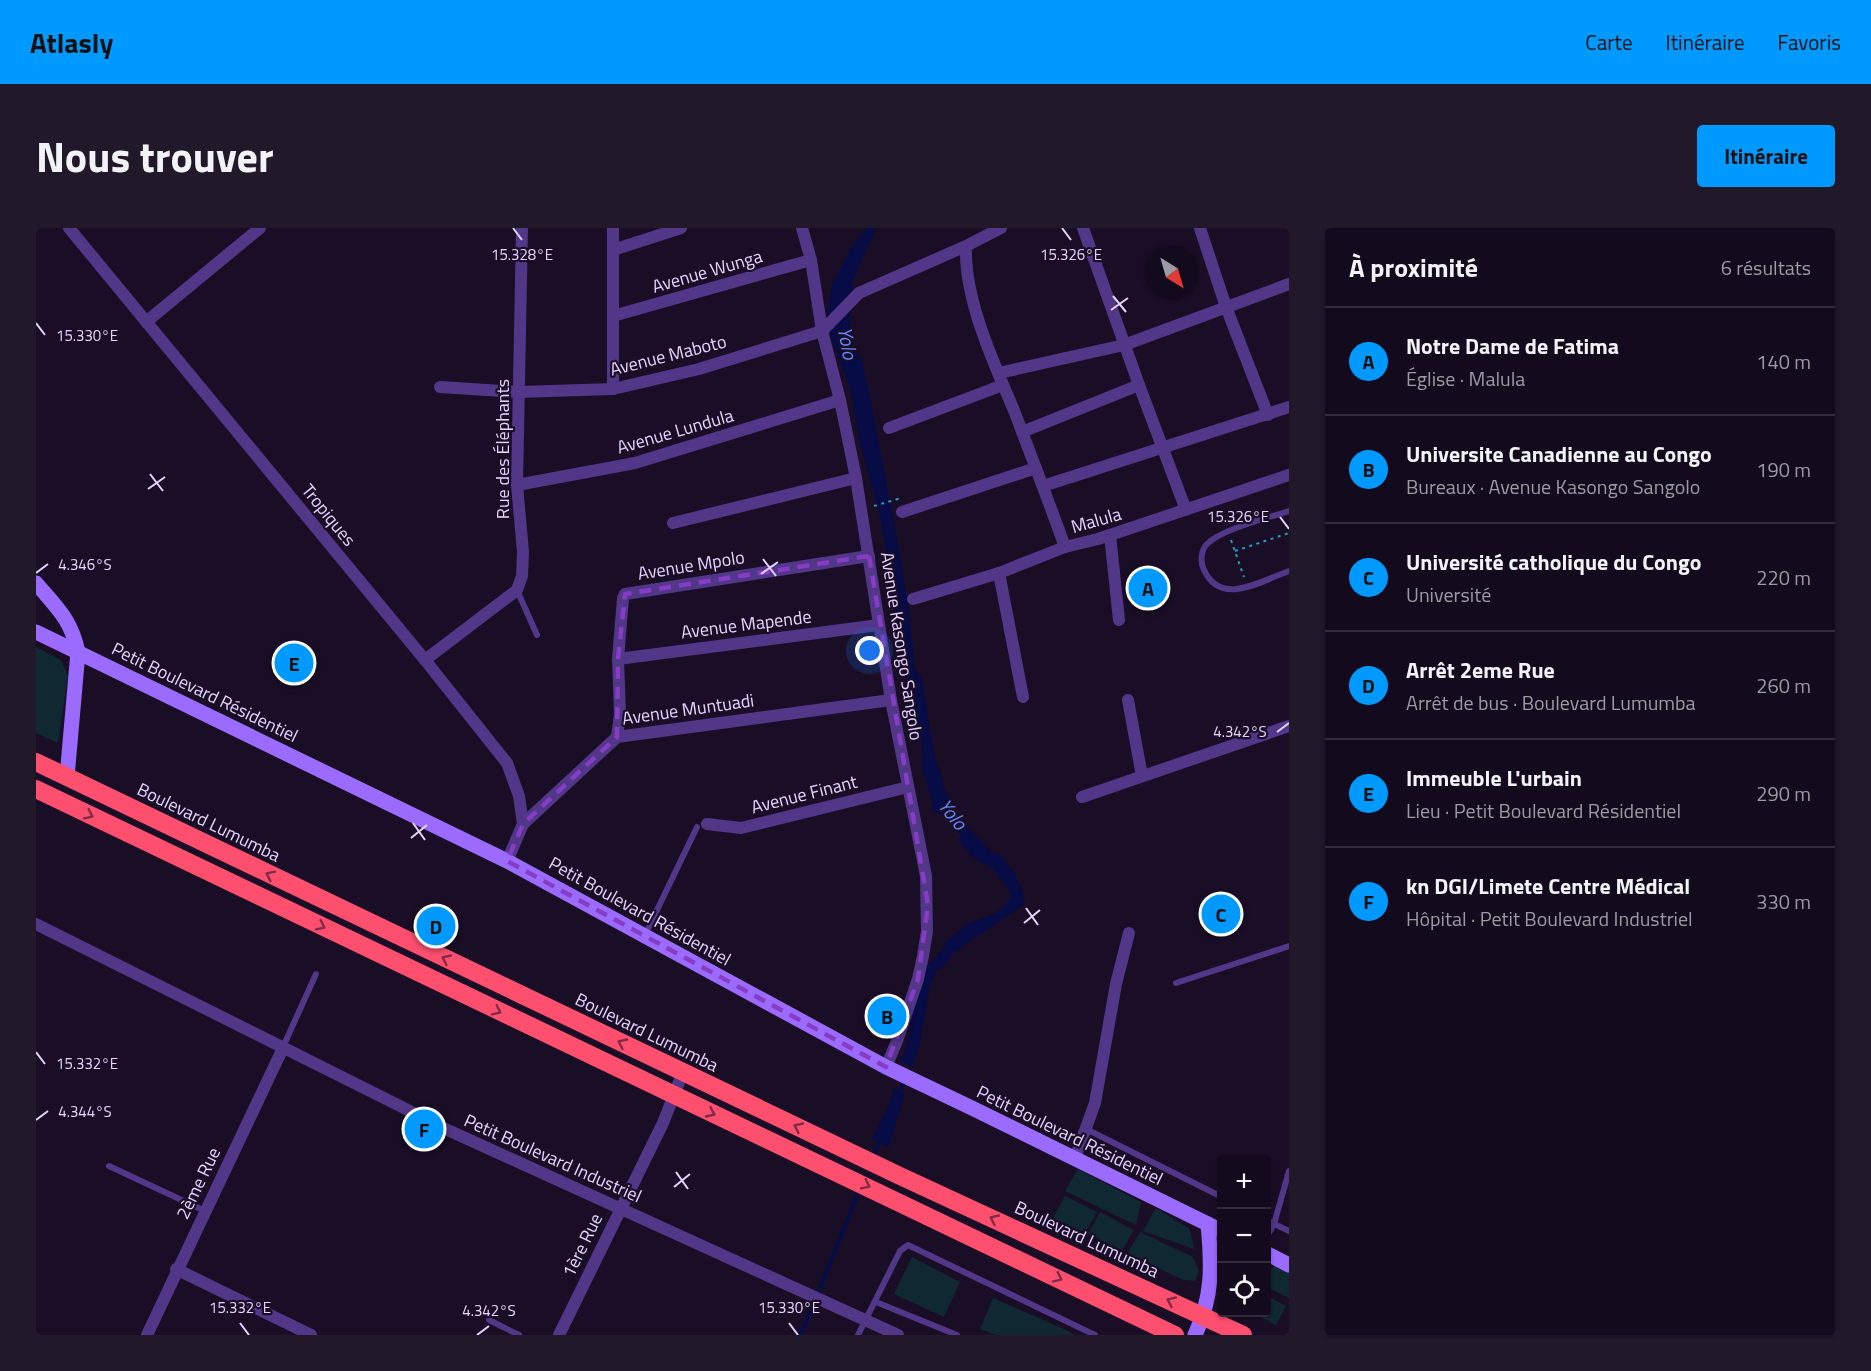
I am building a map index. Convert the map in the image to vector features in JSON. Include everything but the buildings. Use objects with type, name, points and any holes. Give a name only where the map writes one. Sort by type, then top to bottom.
[{"type":"highway","name":"Boulevard Lumumba","points":[[36,762],[900,1176],[1243,1335]]},
{"type":"highway","points":[[36,789],[1175,1335]]},
{"type":"street","name":"Tropiques","points":[[69,228],[507,763],[519,796],[523,824]]},
{"type":"street","points":[[146,322],[260,228]]},
{"type":"street","name":"Rue des Éléphants","points":[[517,590],[522,576],[523,552],[517,485],[522,228]]},
{"type":"street","points":[[612,389],[613,228]]},
{"type":"street","points":[[613,250],[681,228]]},
{"type":"street","name":"Avenue Kasongo Sangolo","points":[[802,228],[811,260],[822,331],[840,400],[856,478],[891,700],[926,876],[927,931],[918,979],[889,1069]]},
{"type":"street","points":[[822,331],[859,293],[1001,228]]},
{"type":"street","points":[[1083,228],[1186,510]]},
{"type":"street","points":[[1200,228],[1226,306],[1268,415]]},
{"type":"street","points":[[966,246],[965,266],[970,287],[1001,379],[1065,547]]},
{"type":"street","name":"Avenue Wunga","points":[[613,316],[811,260]]},
{"type":"street","points":[[889,428],[1001,379],[1125,345],[1289,284]]},
{"type":"street","name":"Avenue Maboto","points":[[440,387],[519,392],[612,389],[699,369],[822,331]]},
{"type":"street","points":[[1022,432],[1139,385]]},
{"type":"street","name":"Avenue Lundula","points":[[517,485],[635,463],[840,400]]},
{"type":"street","points":[[1043,486],[1289,407]]},
{"type":"street","points":[[902,512],[1036,468]]},
{"type":"street","name":"Malula","points":[[913,599],[999,573],[1065,547],[1110,536],[1289,475]]},
{"type":"street","points":[[673,523],[856,478]]},
{"type":"street","points":[[1110,536],[1119,620]]},
{"type":"street","name":"Avenue Mpolo","points":[[618,659],[625,594],[869,555]]},
{"type":"street","points":[[999,573],[1023,697]]},
{"type":"street","points":[[36,583],[69,623],[78,652],[67,777]]},
{"type":"street","points":[[425,660],[517,590]]},
{"type":"street","name":"Avenue Mapende","points":[[618,659],[879,625]]},
{"type":"street","name":"Petit Boulevard Résidentiel","points":[[36,632],[507,861],[889,1069],[1215,1228]]},
{"type":"street","points":[[617,737],[620,714],[618,659]]},
{"type":"street","name":"Avenue Muntuadi","points":[[523,824],[617,737],[891,700]]},
{"type":"street","points":[[1128,700],[1142,776]]},
{"type":"street","points":[[1082,797],[1289,726]]},
{"type":"street","name":"Avenue Finant","points":[[702,826],[741,828],[908,787]]},
{"type":"street","points":[[507,861],[523,824]]},
{"type":"street","name":"Petit Boulevard Industriel","points":[[36,924],[450,1131],[898,1335]]},
{"type":"street","points":[[1075,1158],[1095,1103],[1116,984],[1129,933]]},
{"type":"street","name":"2ème Rue","points":[[147,1335],[176,1269],[283,1048]]},
{"type":"street","name":"1ère Rue","points":[[559,1335],[663,1123],[683,1072]]},
{"type":"street","points":[[1194,1335],[1207,1304],[1215,1228]]},
{"type":"street","points":[[1271,1256],[1289,1265]]},
{"type":"street","points":[[176,1269],[311,1335]]},
{"type":"lane","points":[[1289,511],[1216,537],[1206,545],[1202,556],[1202,566],[1212,583],[1221,589],[1234,591],[1289,572]]},
{"type":"lane","points":[[517,590],[537,635]]},
{"type":"lane","points":[[644,936],[702,826]]},
{"type":"lane","points":[[1176,983],[1289,946]]},
{"type":"lane","points":[[283,1048],[316,974]]},
{"type":"lane","points":[[1086,1129],[1217,1195]]},
{"type":"lane","points":[[109,1166],[205,1211]]},
{"type":"lane","points":[[1271,1229],[1289,1171]]},
{"type":"lane","points":[[1271,1222],[1289,1231]]},
{"type":"lane","points":[[858,1335],[861,1319],[876,1302],[900,1251],[908,1245],[1095,1335]]},
{"type":"lane","points":[[876,1302],[957,1335]]},
{"type":"lane","points":[[489,1320],[519,1335]]},
{"type":"path","points":[[875,504],[893,500]]},
{"type":"path","points":[[1228,532],[1248,586]]},
{"type":"path","points":[[1235,551],[1289,533]]},
{"type":"highlighted area","points":[[869,556],[928,905],[918,979],[886,1067],[507,861],[523,824],[617,737],[618,659],[625,594]]},
{"type":"shaded area","points":[[36,647],[61,660],[68,676],[58,743],[36,733]]},
{"type":"shaded area","points":[[1078,1169],[1141,1202],[1136,1225],[1065,1191]]},
{"type":"shaded area","points":[[1065,1196],[1097,1212],[1085,1233],[1053,1218]]},
{"type":"shaded area","points":[[1156,1208],[1190,1229],[1194,1249],[1143,1231]]},
{"type":"shaded area","points":[[1100,1212],[1134,1230],[1122,1250],[1088,1234]]},
{"type":"shaded area","points":[[1140,1232],[1193,1257],[1199,1270],[1195,1281],[1184,1280],[1127,1254]]},
{"type":"shaded area","points":[[912,1257],[960,1282],[944,1317],[894,1294]]},
{"type":"shaded area","points":[[1274,1265],[1289,1272],[1289,1298],[1271,1289],[1271,1270]]},
{"type":"shaded area","points":[[993,1298],[1075,1335],[996,1335],[980,1329]]},
{"type":"shaded area","points":[[1271,1298],[1286,1306],[1276,1325],[1261,1317],[1271,1317]]},
{"type":"water","points":[[867,228],[876,228],[853,280],[850,318],[853,349],[861,357],[873,412],[909,611],[915,669],[922,679],[935,760],[952,810],[992,853],[1000,855],[1014,872],[1025,898],[1022,906],[953,953],[947,964],[936,971],[930,986],[920,1044],[912,1067],[900,1062],[909,1038],[921,973],[946,946],[944,943],[969,923],[996,913],[1011,899],[1009,890],[993,869],[974,858],[958,840],[961,835],[955,827],[933,811],[931,796],[922,769],[921,738],[911,709],[896,640],[897,621],[889,586],[888,563],[879,511],[861,447],[850,387],[831,338],[827,313],[832,284],[853,245]]},
{"type":"water","points":[[893,1088],[905,1093],[889,1147],[872,1139],[891,1101]]},
{"type":"waterway","name":"Yolo","points":[[898,1096],[905,1081]]},
{"type":"waterway","name":"Yolo","points":[[873,1157],[881,1139]]},
{"type":"waterway","name":"Yolo","points":[[799,1335],[860,1189]]},
{"type":"place","name":"Notre Dame de Fatima","points":[[1148,588]]},
{"type":"place","name":"Immeuble L'urbain","points":[[294,663]]},
{"type":"place","name":"Université catholique du Congo","points":[[1221,914]]},
{"type":"place","name":"Arrêt 2eme Rue","points":[[436,926]]},
{"type":"place","name":"Universite Canadienne au Congo","points":[[887,1016]]},
{"type":"place","name":"kn DGI/Limete Centre Médical","points":[[424,1129]]}]
